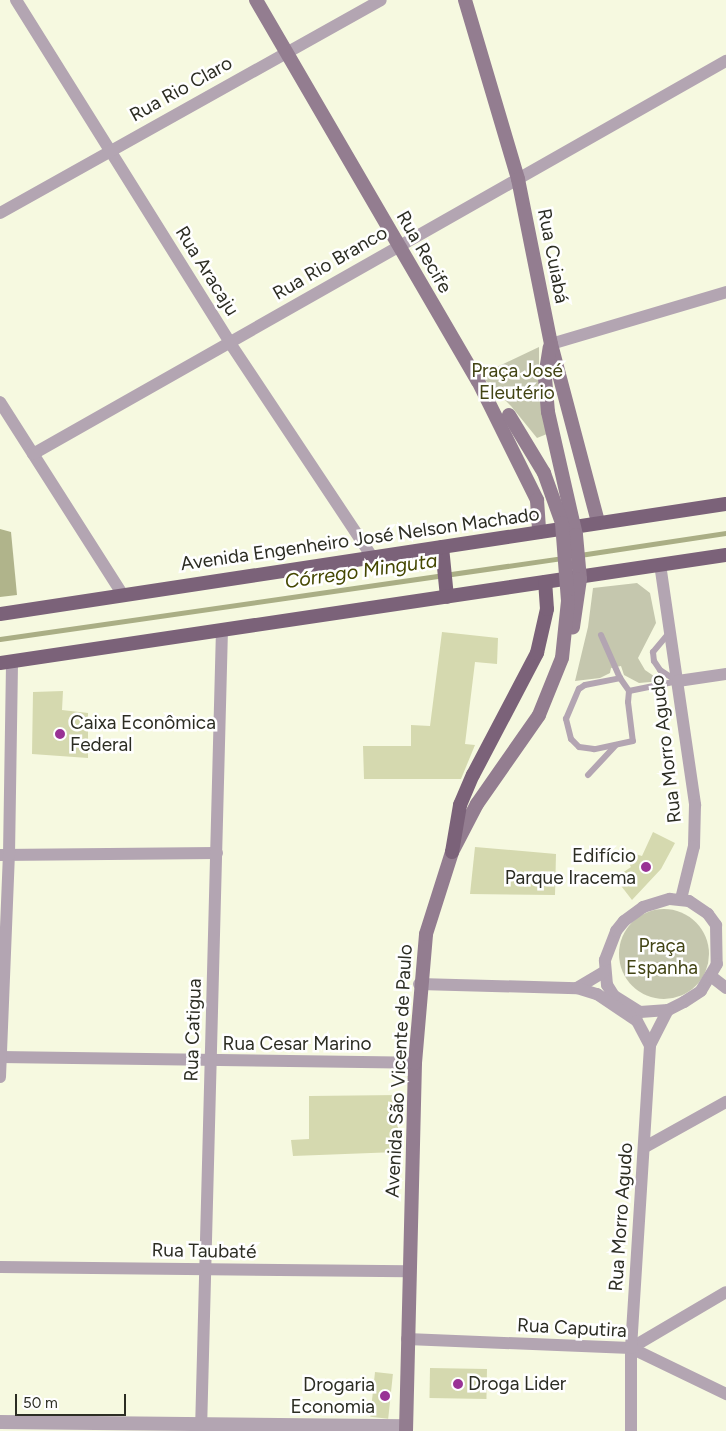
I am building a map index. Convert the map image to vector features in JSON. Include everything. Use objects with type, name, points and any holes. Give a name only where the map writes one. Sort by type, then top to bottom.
[{"type":"main road","name":"Rua Recife","points":[[256,0],[478,381],[537,500],[539,532]]},
{"type":"main road","name":"Rua Cuiabá","points":[[465,0],[518,179],[551,344],[598,522]]},
{"type":"main road","name":"Avenida São Vicente de Paulo","points":[[406,1428],[407,1271],[415,1063],[419,984],[426,934],[452,852],[477,804],[502,771],[539,715],[574,623],[580,579],[576,535],[548,412],[545,377],[551,344]]},
{"type":"main road","name":"Avenida São Vicente de Paulo","points":[[478,381],[509,415],[544,473],[562,523],[568,601],[562,658]]},
{"type":"main road","name":"Avenida Engenheiro José Nelson Machado","points":[[0,614],[726,504]]},
{"type":"main road","points":[[442,547],[446,590]]},
{"type":"main road","points":[[6,662],[222,630],[446,590],[545,582],[726,555]]},
{"type":"main road","points":[[452,852],[460,805],[537,652],[547,609],[545,582]]},
{"type":"street","name":"Rua Aracaju","points":[[16,0],[230,343],[372,558]]},
{"type":"street","name":"Rua Rio Claro","points":[[0,213],[108,150],[286,54],[381,0]]},
{"type":"street","name":"Rua Rio Branco","points":[[33,454],[230,343],[398,245],[726,61]]},
{"type":"street","points":[[551,344],[726,292]]},
{"type":"street","points":[[0,402],[122,594]]},
{"type":"street","name":"Rua Morro Agudo","points":[[660,564],[678,681],[696,823],[681,899]]},
{"type":"street","name":"Rua Catigua","points":[[201,1427],[222,630]]},
{"type":"street","points":[[0,1077],[5,855],[6,662]]},
{"type":"street","points":[[678,681],[726,674]]},
{"type":"street","points":[[5,855],[217,853]]},
{"type":"street","points":[[670,898],[681,899],[700,907],[721,922],[718,952],[712,978],[701,991],[668,1010],[640,1012],[627,1006],[610,991],[604,972],[609,946],[624,921],[644,907],[670,898]]},
{"type":"street","points":[[577,988],[604,972]]},
{"type":"street","points":[[712,978],[726,988]]},
{"type":"street","points":[[419,984],[577,988],[597,994],[637,1020],[650,1045]]},
{"type":"street","name":"Rua Morro Agudo","points":[[631,1431],[631,1348],[650,1045],[668,1010]]},
{"type":"street","name":"Rua Cesar Marino","points":[[0,1057],[212,1062],[415,1063]]},
{"type":"street","points":[[644,1147],[726,1102]]},
{"type":"street","name":"Rua Taubaté","points":[[0,1267],[407,1271]]},
{"type":"street","points":[[631,1348],[726,1292]]},
{"type":"street","name":"Rua Caputira","points":[[407,1339],[631,1348],[726,1394]]},
{"type":"street","points":[[0,1422],[201,1427],[406,1428]]},
{"type":"lane","points":[[670,632],[653,652],[654,661],[660,670],[678,681]]},
{"type":"lane","points":[[601,635],[620,678],[630,692],[628,702],[633,741],[594,749],[579,748],[566,728],[566,719],[579,689],[620,678]]},
{"type":"lane","points":[[630,692],[678,681]]},
{"type":"lane","points":[[588,775],[616,745]]},
{"type":"green space","name":"Praça José Eleutério","points":[[539,347],[539,391],[547,434],[537,438],[511,406],[480,375]]},
{"type":"green space","points":[[0,529],[11,532],[17,595],[0,597]]},
{"type":"green space","points":[[637,583],[650,593],[656,623],[638,658],[645,670],[661,681],[639,683],[624,675],[621,666],[611,668],[610,673],[600,678],[575,681],[588,627],[593,588]]},
{"type":"green space","name":"Praça Espanha","points":[[664,909],[681,912],[696,922],[706,937],[709,954],[706,971],[696,986],[681,996],[664,999],[647,996],[632,986],[622,971],[619,954],[622,937],[632,922],[647,912]]},
{"type":"building","points":[[442,632],[498,638],[497,664],[475,662],[465,744],[475,745],[461,779],[364,779],[363,746],[411,746],[411,725],[430,726]]},
{"type":"building","name":"Caixa Econômica Federal","points":[[63,691],[62,710],[88,713],[88,758],[32,754],[33,692]]},
{"type":"building","name":"Edifício Parque Iracema","points":[[653,832],[675,843],[661,869],[632,900],[615,878],[631,867],[622,850],[642,856]]},
{"type":"building","points":[[475,847],[556,854],[555,895],[470,894]]},
{"type":"building","points":[[399,1095],[397,1152],[293,1156],[291,1140],[309,1139],[309,1096]]},
{"type":"building","name":"Droga Lider","points":[[430,1368],[487,1369],[486,1399],[429,1398]]},
{"type":"building","name":"Drogaria Economia","points":[[375,1372],[393,1374],[388,1419],[370,1417]]},
{"type":"waterway","name":"Córrego Minguta","points":[[580,555],[726,533]]},
{"type":"waterway","name":"Córrego Minguta","points":[[0,639],[563,558]]},
{"type":"place","name":"Caixa Econômica Federal","points":[[60,734]]},
{"type":"place","name":"Edifício Parque Iracema","points":[[646,867]]},
{"type":"place","name":"Droga Lider","points":[[458,1384]]},
{"type":"place","name":"Drogaria Economia","points":[[385,1396]]}]
